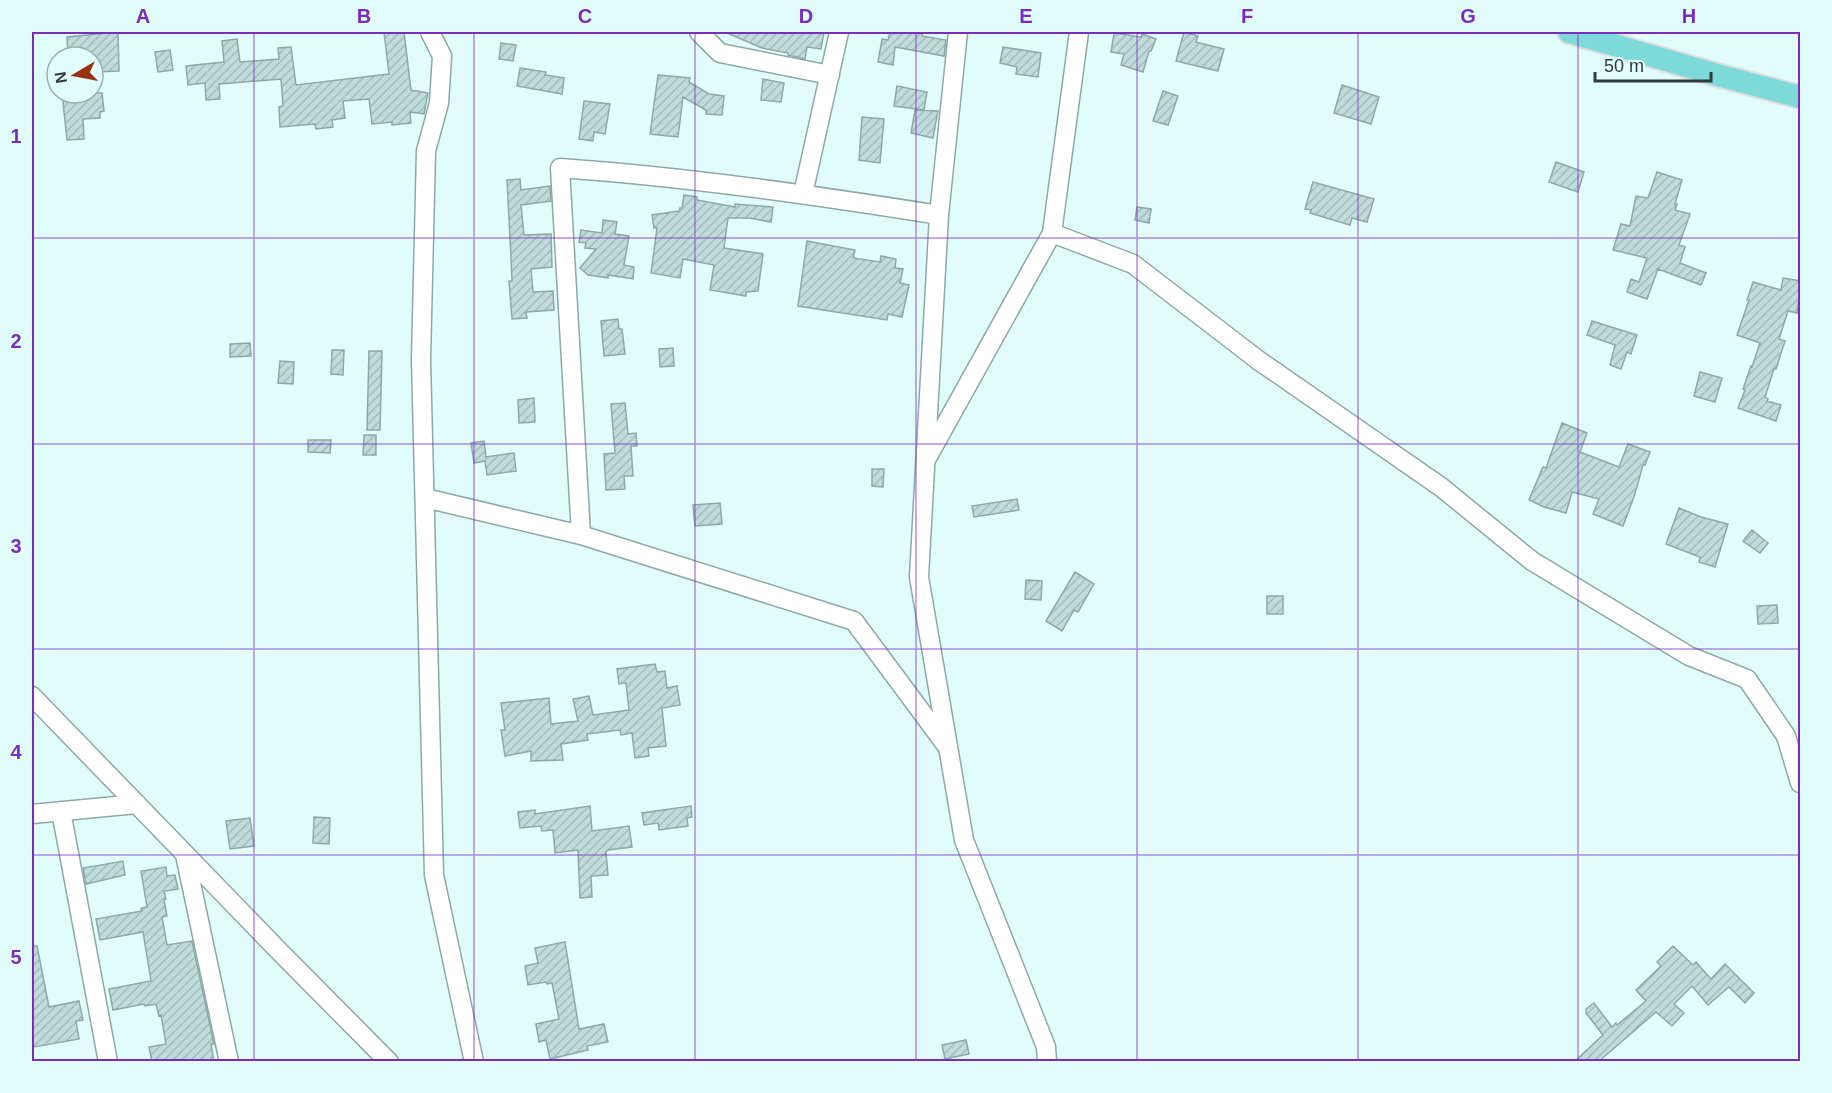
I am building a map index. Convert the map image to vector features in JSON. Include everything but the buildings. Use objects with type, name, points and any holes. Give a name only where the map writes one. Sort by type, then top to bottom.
[{"type":"main road","points":[[1569,32],[1601,36],[1721,76],[1800,97]]},
{"type":"street","points":[[430,32],[442,56],[439,103],[426,151],[421,360],[434,874],[474,1062]]},
{"type":"street","points":[[699,32],[720,52],[830,75]]},
{"type":"street","points":[[803,194],[839,32]]},
{"type":"street","points":[[958,32],[939,215],[919,576],[964,840],[1046,1047],[1047,1062]]},
{"type":"street","points":[[924,463],[1052,233],[1079,32]]},
{"type":"street","points":[[581,535],[560,168],[630,173],[803,194],[939,215]]},
{"type":"street","points":[[1052,233],[1133,264],[1258,360],[1441,487],[1532,561],[1689,656],[1747,679],[1786,736],[1800,783]]},
{"type":"street","points":[[425,498],[581,535],[854,621],[948,747]]},
{"type":"street","points":[[32,696],[389,1062]]},
{"type":"street","points":[[32,814],[136,804]]},
{"type":"street","points":[[61,811],[108,1062]]},
{"type":"street","points":[[185,854],[229,1062]]}]
